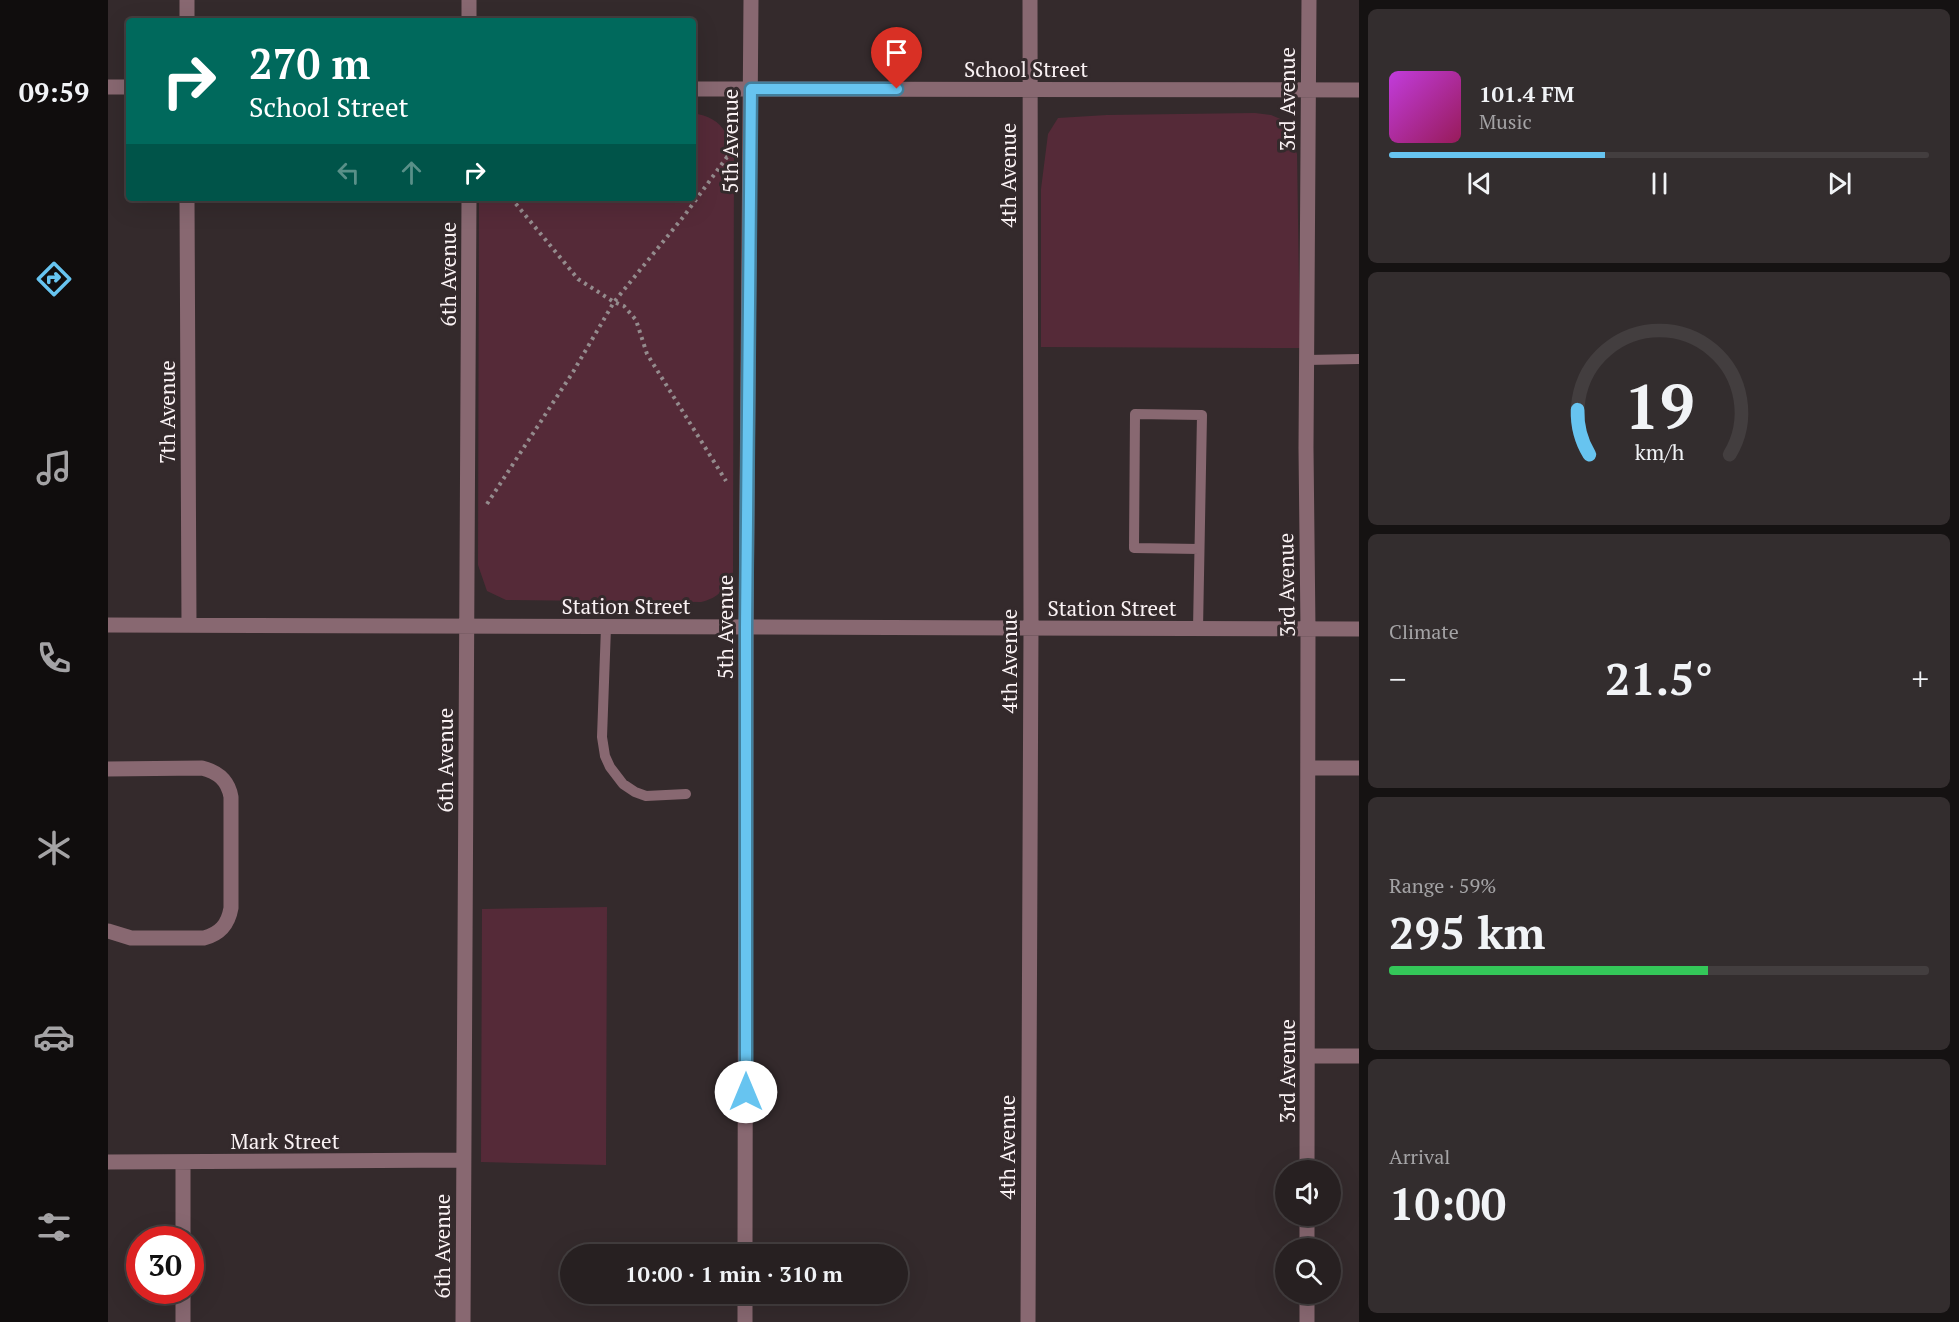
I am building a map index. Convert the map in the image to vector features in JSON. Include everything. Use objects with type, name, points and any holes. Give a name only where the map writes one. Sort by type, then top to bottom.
[{"type":"street","points":[[187,0],[187,18]]},
{"type":"street","points":[[469,0],[469,18]]},
{"type":"street","name":"5th Avenue","points":[[745,1244],[746,627],[751,0]]},
{"type":"street","name":"4th Avenue","points":[[1028,1322],[1030,0]]},
{"type":"street","name":"3rd Avenue","points":[[1308,1160],[1309,0]]},
{"type":"street","points":[[108,87],[126,87]]},
{"type":"street","name":"School Street","points":[[696,89],[1359,90]]},
{"type":"street","name":"7th Avenue","points":[[187,201],[189,625]]},
{"type":"street","name":"6th Avenue","points":[[463,1322],[469,201]]},
{"type":"street","name":"Station Street","points":[[108,625],[1359,629]]},
{"type":"street","points":[[108,769],[202,768],[212,771],[226,782],[231,796],[231,908],[221,931],[204,938],[131,938],[108,931]]},
{"type":"street","points":[[1308,768],[1359,768]]},
{"type":"street","points":[[1308,1056],[1359,1056]]},
{"type":"street","name":"Mark Street","points":[[108,1162],[463,1160]]},
{"type":"street","points":[[183,1163],[183,1226]]},
{"type":"street","points":[[183,1304],[183,1322]]},
{"type":"street","points":[[745,1304],[745,1322]]},
{"type":"street","points":[[1307,1304],[1307,1322]]},
{"type":"lane","points":[[1307,360],[1359,359]]},
{"type":"lane","points":[[1198,629],[1202,415],[1135,414],[1134,548],[1199,549]]},
{"type":"lane","points":[[606,627],[602,737],[605,756],[610,767],[623,784],[646,796],[686,794]]},
{"type":"path","points":[[696,200],[727,157],[751,154]]},
{"type":"path","points":[[513,201],[578,279],[624,306],[636,320],[647,354],[730,487],[747,491]]},
{"type":"path","points":[[468,512],[485,507],[573,372],[614,302],[695,201]]},
{"type":"shaded area","points":[[1255,113],[1271,115],[1285,121],[1297,154],[1300,348],[1041,347],[1041,189],[1048,134],[1058,118]]},
{"type":"shaded area","points":[[696,114],[712,119],[726,134],[734,133],[733,572],[728,583],[713,598],[701,602],[506,600],[487,591],[478,565],[479,201],[696,201]]},
{"type":"shaded area","points":[[607,907],[606,1165],[481,1162],[482,909]]},
{"type":"route","points":[[746,1092],[746,627],[751,89],[897,89]]}]
